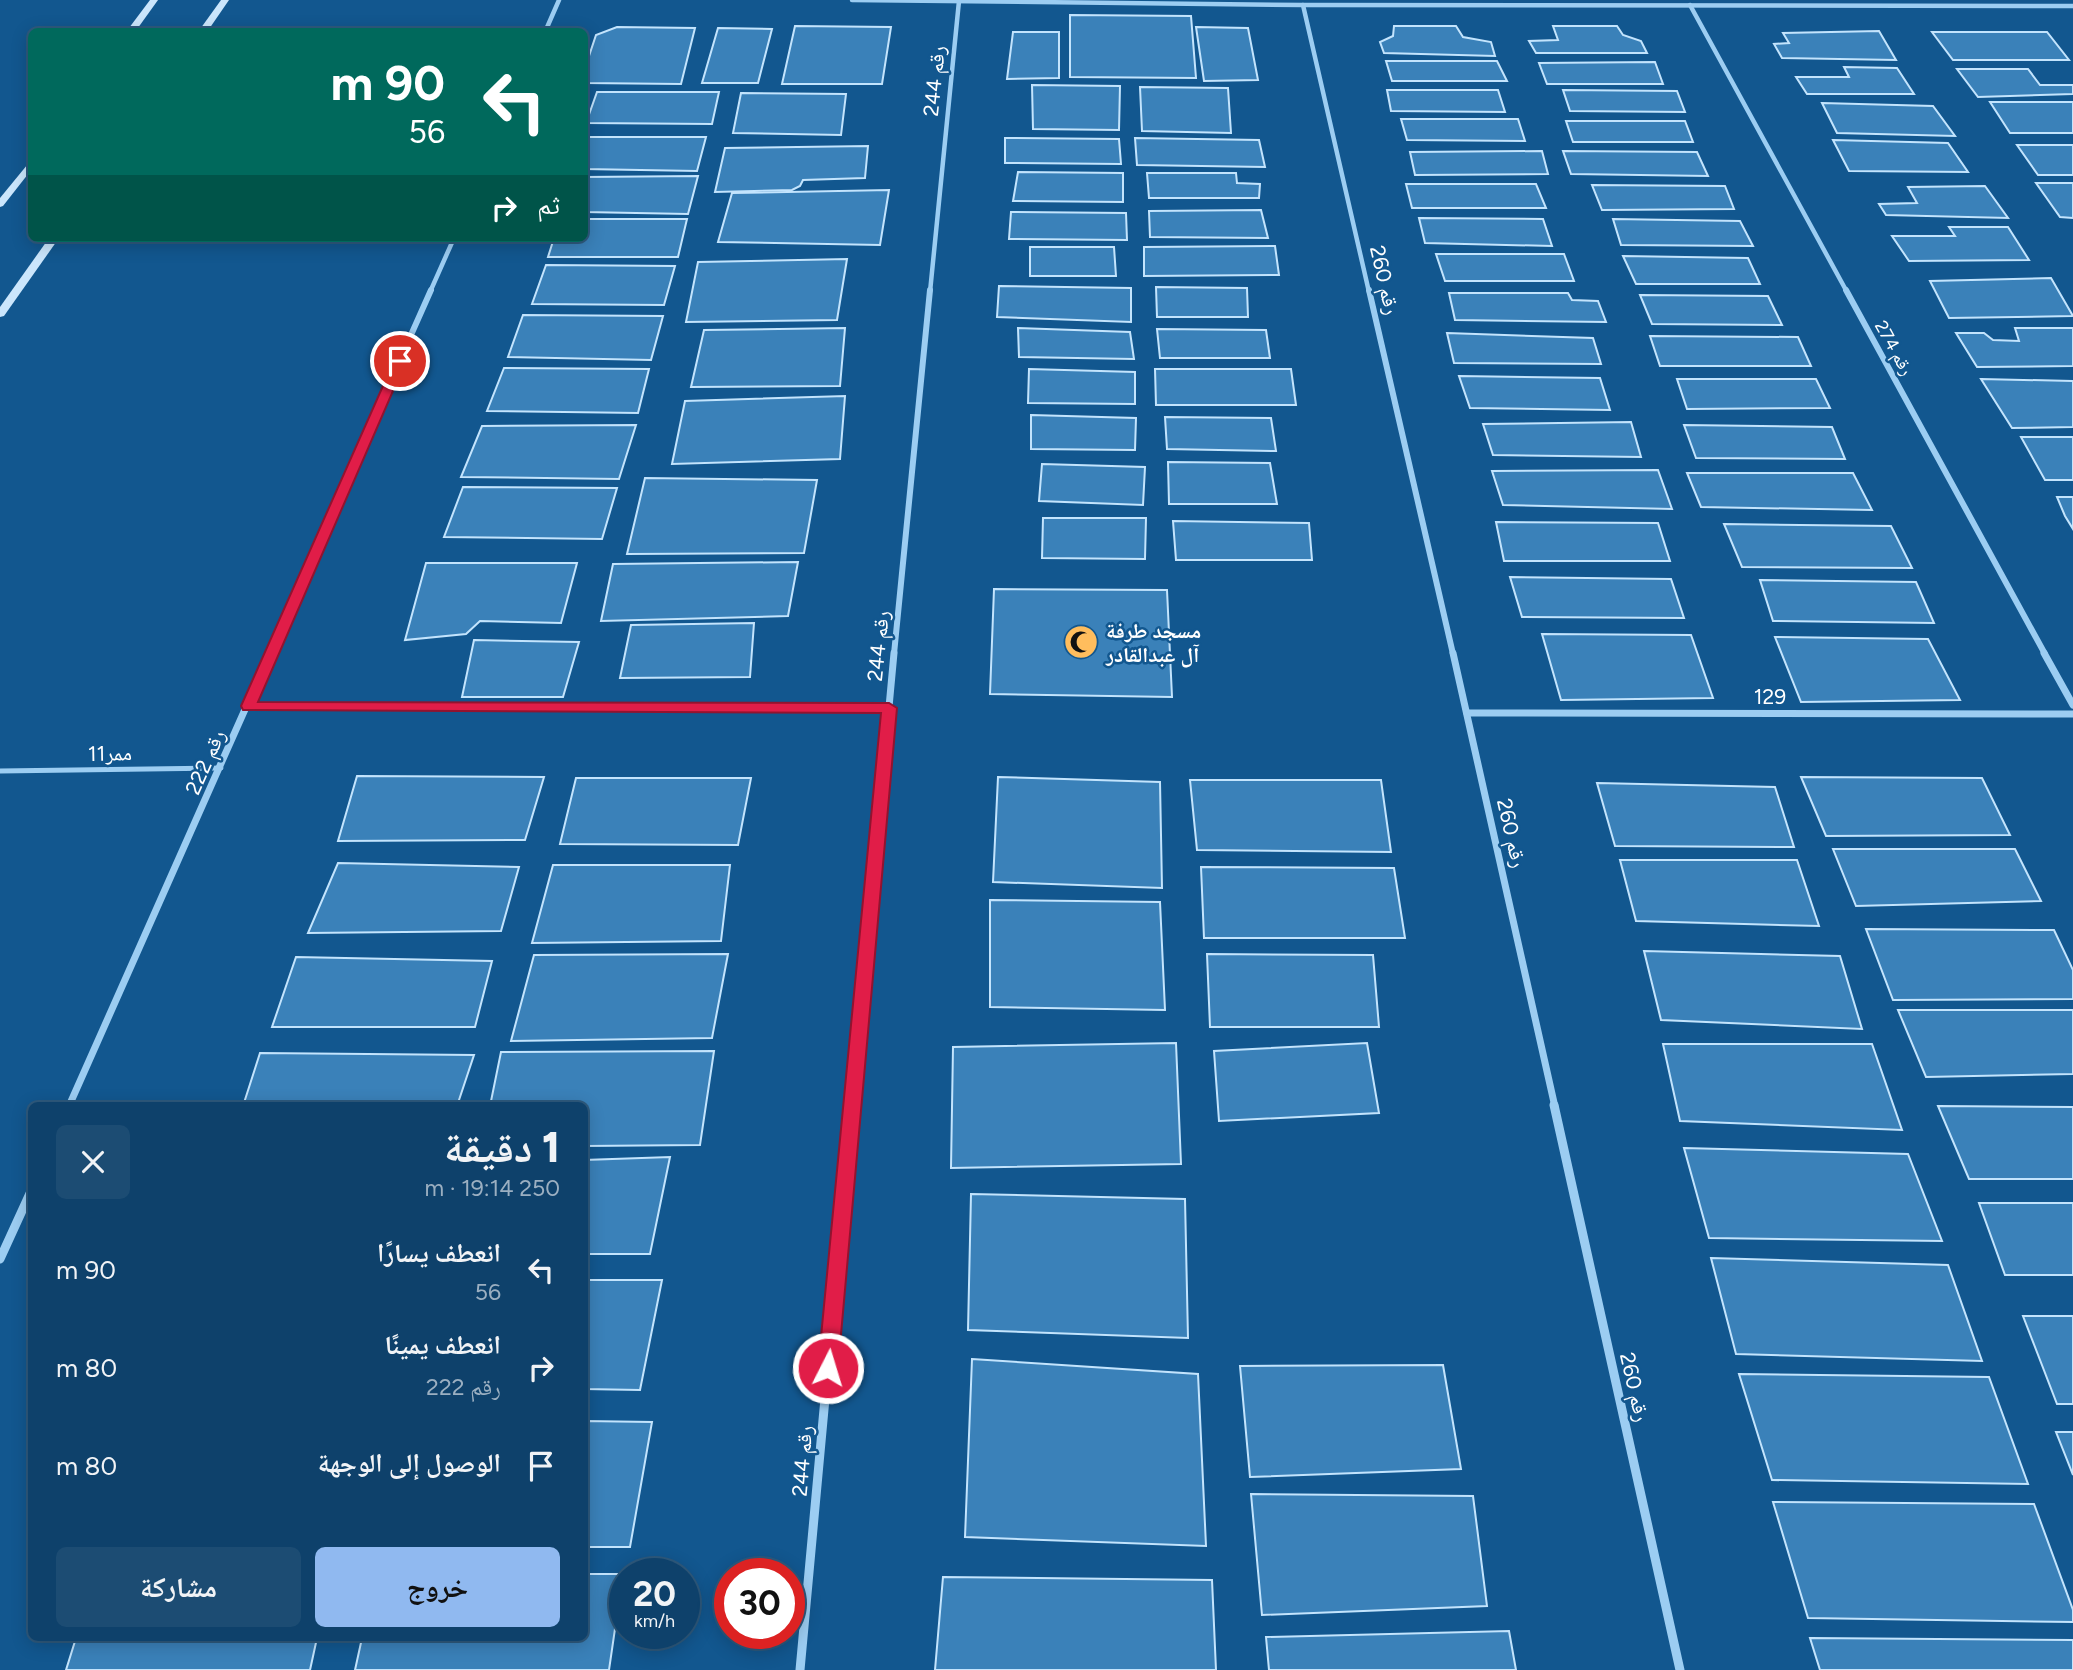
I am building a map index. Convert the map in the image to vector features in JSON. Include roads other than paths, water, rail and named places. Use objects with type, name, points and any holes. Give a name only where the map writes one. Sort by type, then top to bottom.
[{"type":"street","points":[[133,28],[154,0]]},
{"type":"street","points":[[205,28],[225,0]]},
{"type":"street","points":[[547,28],[559,0]]},
{"type":"street","points":[[852,0],[1304,5],[2073,6]]},
{"type":"street","name":"رقم 244","points":[[800,1670],[889,708],[959,1]]},
{"type":"street","name":"رقم 260","points":[[1304,5],[1467,713],[1680,1670]]},
{"type":"street","name":"رقم 274","points":[[1690,5],[2073,705]]},
{"type":"street","points":[[0,204],[28,167]]},
{"type":"street","points":[[0,314],[51,242]]},
{"type":"street","name":"رقم 222","points":[[71,1102],[452,242]]},
{"type":"street","points":[[248,706],[889,708]]},
{"type":"street","name":"129","points":[[1467,713],[2073,714]]},
{"type":"street","points":[[0,1259],[28,1198]]},
{"type":"lane","name":"ممر11","points":[[0,771],[221,768]]},
{"type":"place","name":"مسجد طرفة آل عبدالقادر","points":[[1081,642]]}]
